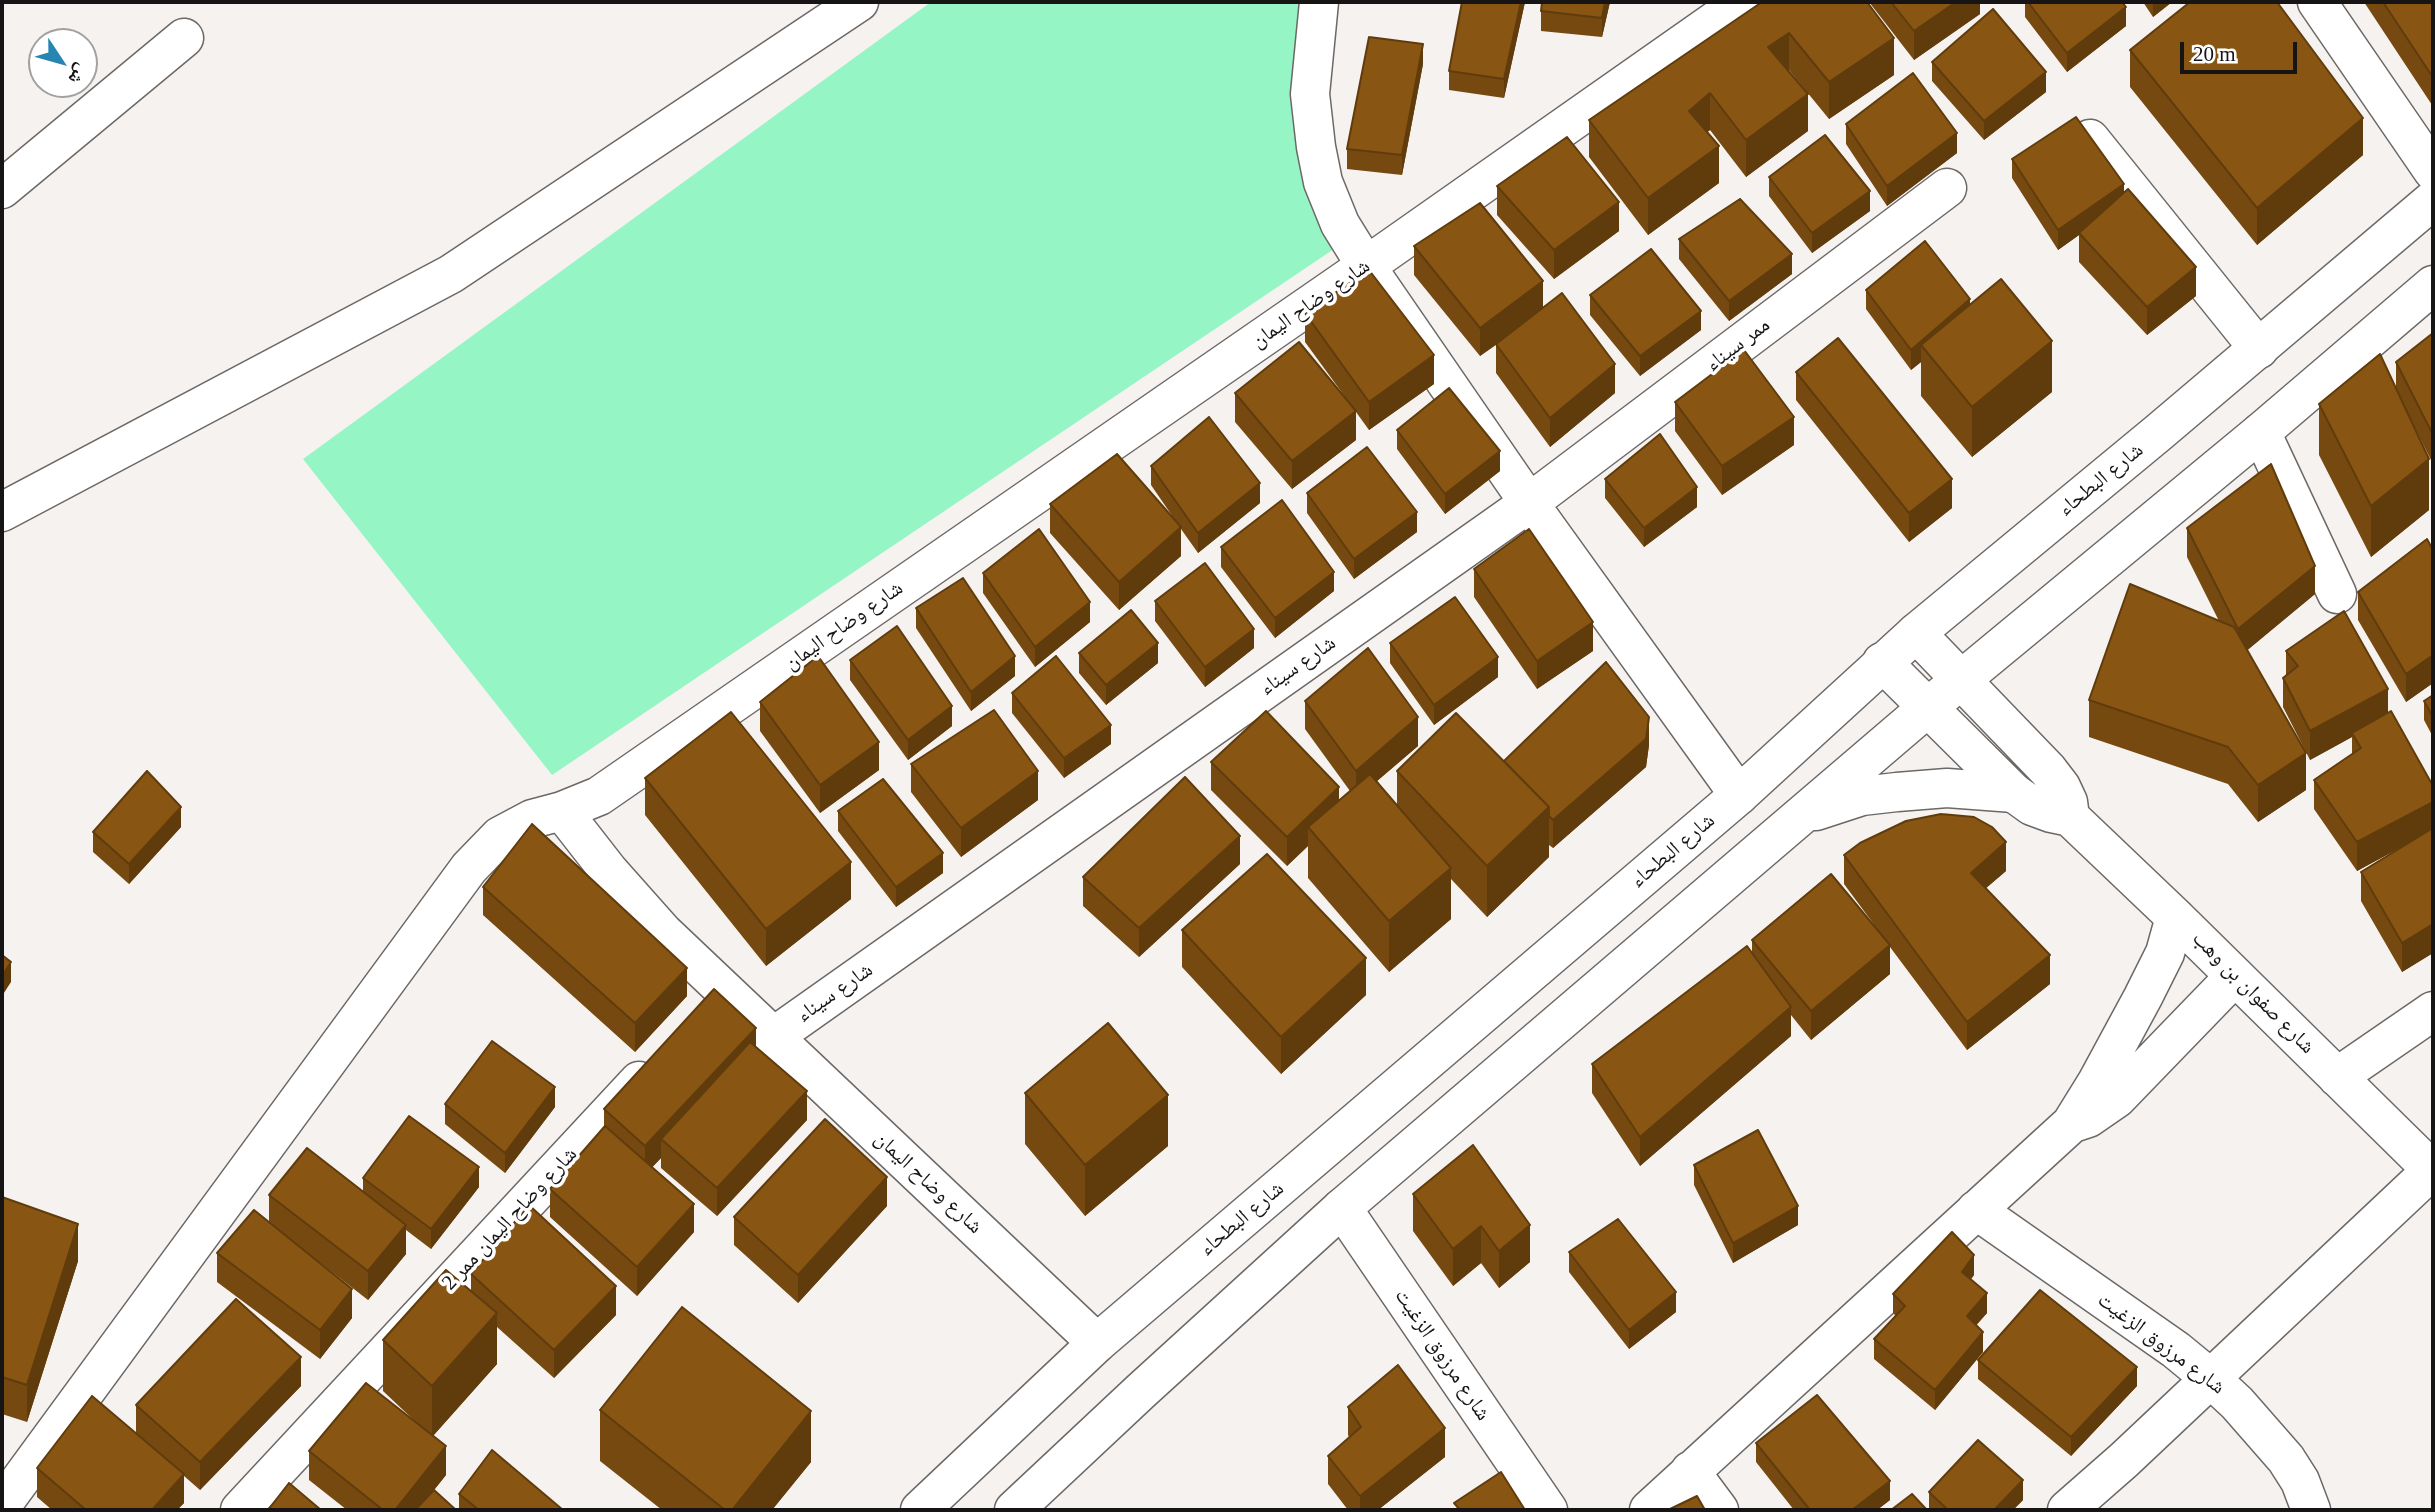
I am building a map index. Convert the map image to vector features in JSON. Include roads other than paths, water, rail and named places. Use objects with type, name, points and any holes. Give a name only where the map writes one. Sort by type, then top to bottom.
[{"type":"street","points":[[2,512],[451,274],[859,2]]},
{"type":"street","points":[[1319,2],[1310,94],[1323,182],[1340,224],[1529,503],[1739,795]]},
{"type":"street","name":"شارع وضاح اليمان","points":[[1097,1343],[773,1037],[714,1000],[664,933],[562,811],[599,796],[1366,266],[1742,2]]},
{"type":"street","points":[[2317,2],[2433,171]]},
{"type":"street","points":[[2,189],[184,38]]},
{"type":"street","points":[[2090,139],[2259,349]]},
{"type":"street","name":"ممر سيناء","points":[[1529,503],[1947,188]]},
{"type":"street","name":"شارع البطحاء","points":[[920,1510],[1097,1343],[1739,795],[1882,662],[2259,349],[2433,200]]},
{"type":"street","points":[[1014,1510],[1342,1208],[1798,817],[2261,432],[2433,285]]},
{"type":"street","points":[[2261,432],[2337,594]]},
{"type":"street","name":"شارع سيناء","points":[[773,1037],[1529,503]]},
{"type":"street","name":"شارع صفوان بن وهب","points":[[1916,633],[2048,771],[2061,787],[2068,802],[2070,817]]},
{"type":"street","name":"شارع صفوان بن وهب","points":[[1882,662],[2014,793],[2032,806],[2070,817],[2433,1171]]},
{"type":"street","points":[[1798,817],[1862,796],[1897,792],[1947,788],[2014,793]]},
{"type":"street","points":[[2,1505],[470,868],[500,836],[532,819],[562,811]]},
{"type":"street","points":[[1649,1510],[2071,1124],[2143,997],[2165,953],[2175,917]]},
{"type":"street","points":[[2071,1124],[2088,1118],[2117,1098],[2235,975]]},
{"type":"street","points":[[2337,1077],[2433,1011]]},
{"type":"street","name":"شارع وضاح اليمان ممر 2","points":[[240,1510],[667,1051]]},
{"type":"street","points":[[2067,1510],[2433,1171]]},
{"type":"street","name":"شارع مرزوق الزغيت","points":[[1342,1208],[1545,1506]]},
{"type":"street","name":"شارع مرزوق الزغيت","points":[[1976,1210],[2176,1350],[2210,1378],[2286,1459],[2300,1481],[2311,1510]]},
{"type":"street","points":[[1690,1471],[1719,1510]]}]
